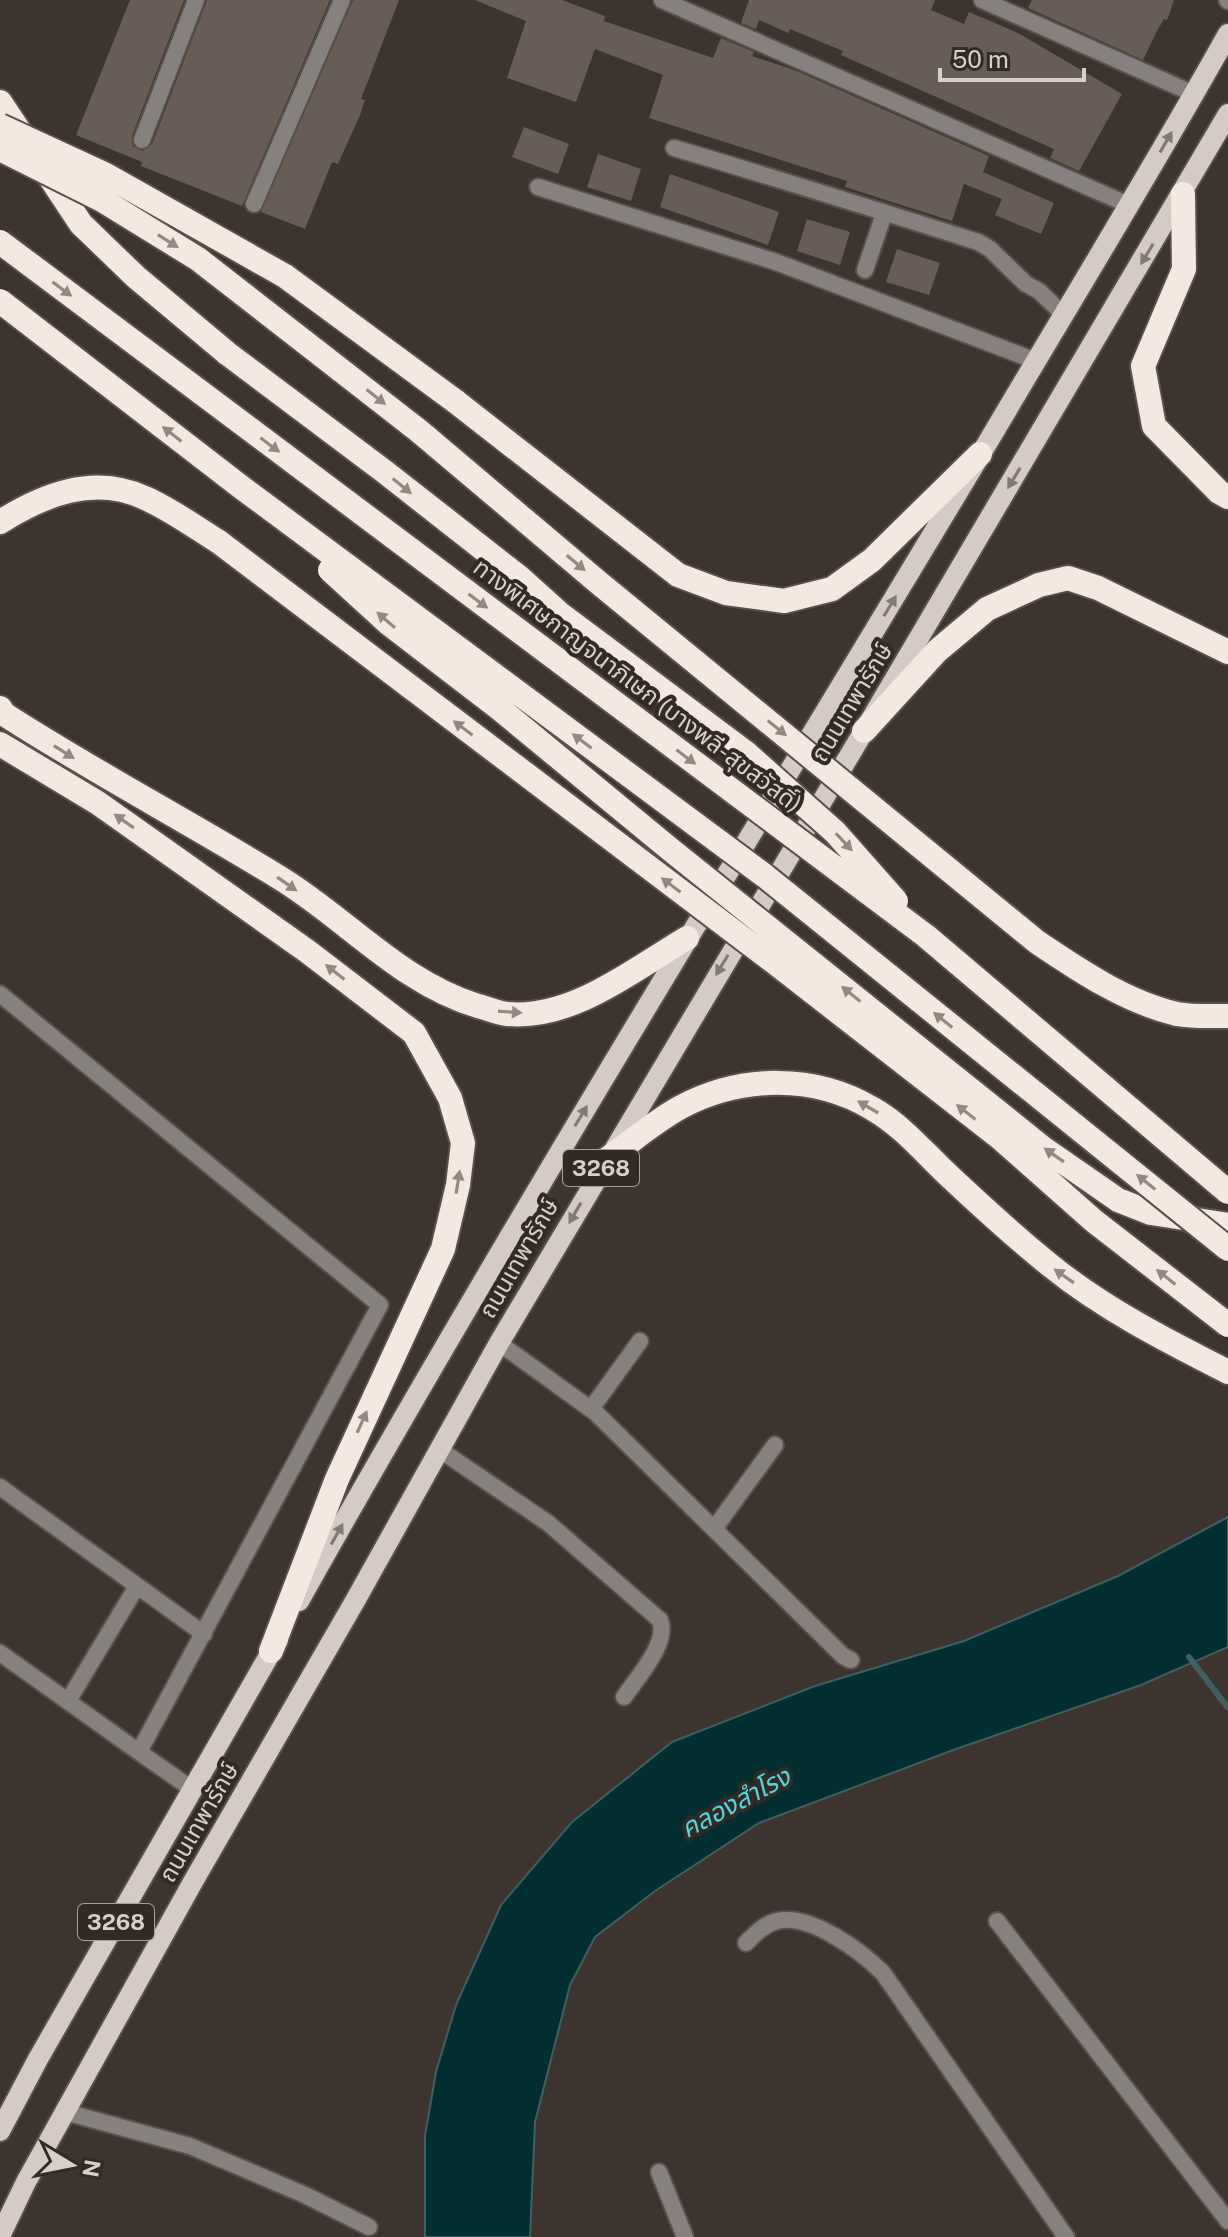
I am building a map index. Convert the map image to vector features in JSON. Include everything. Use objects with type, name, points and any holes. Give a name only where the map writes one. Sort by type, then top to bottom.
[{"type":"highway","points":[[0,102],[81,224],[136,277],[228,354],[519,577],[559,613],[745,752],[835,832],[926,936]]},
{"type":"highway","points":[[0,126],[106,175],[285,276],[455,401],[678,575],[726,593],[784,601],[832,589],[872,560],[980,454]]},
{"type":"highway","points":[[0,149],[102,200],[198,259],[419,431],[599,583],[1037,942],[1082,972],[1132,998],[1178,1014],[1228,1016]]},
{"type":"highway","points":[[1183,194],[1184,269],[1143,366],[1154,426],[1219,492],[1228,497]]},
{"type":"highway","name":"ทางพิเศษกาญจนาภิเษก (บางพลี-สุขสวัสดิ์)","points":[[0,242],[926,936],[1228,1192]]},
{"type":"highway","points":[[0,301],[241,487],[765,876],[1228,1249]]},
{"type":"highway","points":[[241,487],[388,623],[500,709],[1043,1148],[1118,1200],[1151,1213],[1228,1225]]},
{"type":"highway","points":[[0,522],[29,504],[58,492],[106,488],[143,497],[219,542],[774,962],[999,1137],[1094,1221],[1228,1325]]},
{"type":"highway","points":[[864,731],[937,651],[987,609],[1039,585],[1068,578],[1098,588],[1228,652]]},
{"type":"highway","points":[[0,708],[4,714],[59,749],[283,880],[419,979],[462,1001],[505,1014],[551,1012],[586,999],[687,938]]},
{"type":"highway","points":[[0,744],[110,811],[307,951],[414,1033],[450,1098],[459,1128],[463,1143],[458,1185],[443,1249],[337,1479],[271,1651]]},
{"type":"highway","points":[[607,1159],[682,1107],[724,1089],[771,1082],[806,1084],[846,1095],[875,1109],[1052,1267],[1103,1303],[1228,1372]]},
{"type":"main road","name":"ถนนเทพารักษ์","points":[[0,2131],[371,1473],[687,938],[843,686],[1064,315],[1228,34]]},
{"type":"main road","name":"ถนนเทพารักษ์","points":[[0,2236],[65,2112],[499,1343],[1228,114]]},
{"type":"street","points":[[142,140],[196,0]]},
{"type":"street","points":[[254,204],[342,0]]},
{"type":"street","points":[[662,0],[1129,205]]},
{"type":"street","points":[[982,0],[1194,94]]},
{"type":"street","points":[[674,148],[812,188],[884,214],[978,242],[1064,315]]},
{"type":"street","points":[[538,187],[776,262],[1036,361]]},
{"type":"street","points":[[865,270],[884,214]]},
{"type":"street","points":[[0,994],[380,1305],[139,1752]]},
{"type":"street","points":[[591,1409],[640,1341]]},
{"type":"street","points":[[499,1343],[591,1409],[843,1656],[851,1660]]},
{"type":"street","points":[[714,1529],[775,1445]]},
{"type":"street","points":[[440,1450],[548,1523],[660,1620],[663,1627],[661,1641],[624,1697]]},
{"type":"street","points":[[0,1487],[204,1634]]},
{"type":"street","points":[[68,1701],[137,1586]]},
{"type":"street","points":[[0,1653],[192,1789]]},
{"type":"street","points":[[746,1943],[761,1928],[780,1920],[826,1931],[865,1955],[883,1973],[1066,2237]]},
{"type":"street","points":[[997,1921],[1228,2221]]},
{"type":"street","points":[[65,2112],[190,2146],[305,2195],[369,2227]]},
{"type":"street","points":[[659,2172],[685,2237]]},
{"type":"water","name":"คลองสำโรง","points":[[1228,1517],[1228,1647],[1141,1685],[956,1749],[759,1823],[655,1891],[595,1937],[570,1985],[535,2122],[530,2237],[425,2237],[425,2136],[436,2072],[456,2005],[501,1905],[572,1822],[672,1742],[815,1686],[964,1641],[1118,1576]]},
{"type":"building","points":[[130,0],[184,0],[132,136],[133,146],[143,151],[152,144],[207,0],[330,0],[242,206],[141,166],[142,162],[76,135]]},
{"type":"building","points":[[353,0],[399,0],[361,99],[365,100],[360,115],[338,164],[332,162],[305,229],[261,212]]},
{"type":"building","points":[[475,0],[562,0],[605,16],[604,21],[713,58],[721,38],[754,52],[752,56],[797,71],[989,156],[983,172],[1054,203],[1041,234],[995,215],[1002,199],[964,184],[952,221],[845,187],[847,181],[649,118],[663,75],[595,49],[576,102],[507,78],[526,21]]},
{"type":"building","points":[[749,0],[935,0],[931,10],[964,24],[969,12],[1018,33],[1122,94],[1079,171],[1050,158],[1054,149],[841,55],[843,51],[759,20],[756,29],[741,23]]},
{"type":"building","points":[[1032,0],[1174,0],[1167,20],[1164,19],[1143,60],[1028,8]]},
{"type":"building","points":[[524,127],[569,144],[558,174],[512,157]]},
{"type":"building","points":[[598,154],[641,169],[631,201],[587,187]]},
{"type":"building","points":[[670,174],[779,212],[768,245],[660,207]]},
{"type":"building","points":[[807,219],[850,232],[840,265],[797,251]]},
{"type":"building","points":[[897,249],[940,263],[929,295],[886,282]]},
{"type":"waterway","points":[[1189,1657],[1228,1708]]}]
